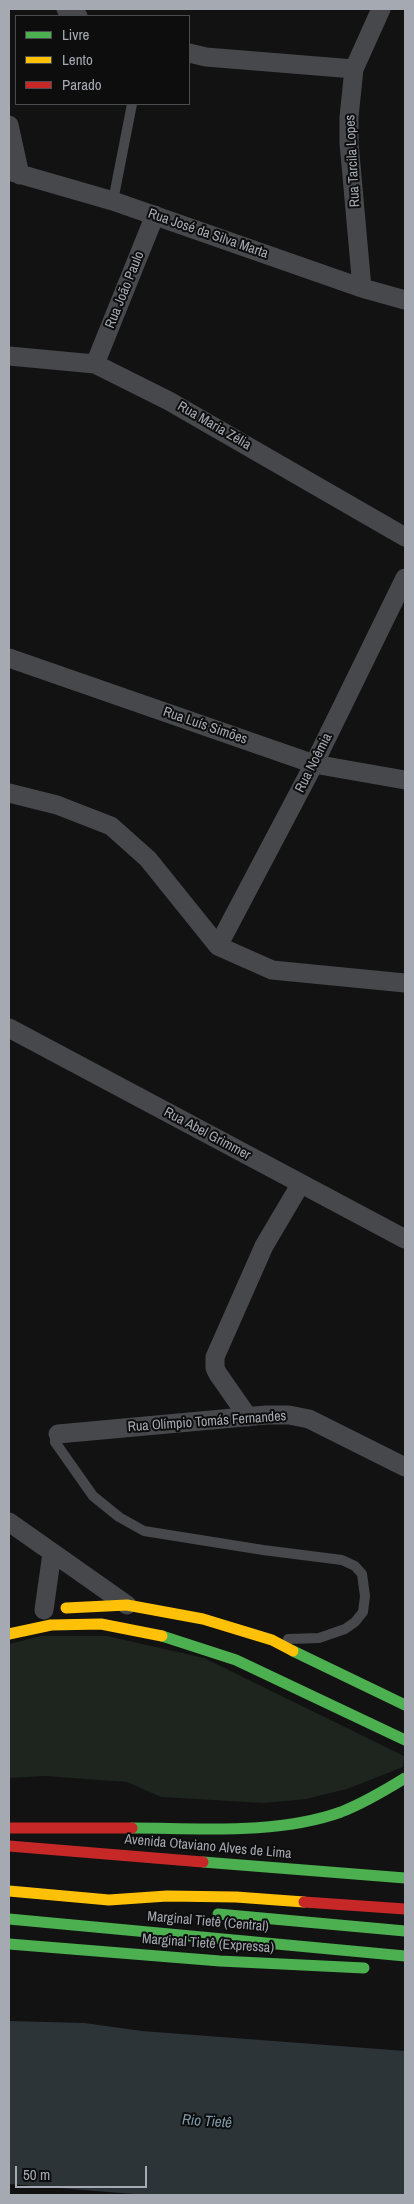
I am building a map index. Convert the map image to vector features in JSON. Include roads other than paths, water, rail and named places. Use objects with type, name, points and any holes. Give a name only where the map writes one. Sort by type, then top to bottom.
[{"type":"main road","points":[[40,1611],[127,1605],[203,1619],[272,1640],[405,1705]]},
{"type":"main road","points":[[9,1634],[56,1624],[82,1624],[122,1627],[175,1638],[257,1670],[405,1740]]},
{"type":"main road","points":[[9,1828],[247,1828],[305,1822],[340,1812],[378,1795],[405,1778]]},
{"type":"main road","name":"Avenida Otaviano Alves de Lima","points":[[9,1846],[405,1878]]},
{"type":"main road","name":"Marginal Tietê (Central)","points":[[9,1891],[110,1900],[167,1896],[236,1897],[405,1909]]},
{"type":"main road","points":[[110,1900],[163,1909]]},
{"type":"main road","points":[[211,1913],[405,1931]]},
{"type":"main road","name":"Marginal Tietê (Central)","points":[[9,1919],[405,1956]]},
{"type":"main road","name":"Marginal Tietê (Expressa)","points":[[9,1944],[220,1961],[376,1969]]},
{"type":"street","name":"Rua Tarcila Lopes","points":[[362,288],[349,143],[354,69],[381,9]]},
{"type":"street","points":[[190,53],[206,57],[354,69]]},
{"type":"street","points":[[9,125],[14,173]]},
{"type":"street","name":"Rua José da Silva Marta","points":[[14,173],[155,215],[362,288],[405,300]]},
{"type":"street","name":"Rua João Paulo","points":[[94,364],[155,215]]},
{"type":"street","name":"Rua Maria Zélia","points":[[9,356],[94,364],[169,401],[405,537]]},
{"type":"street","name":"Rua Noêmia","points":[[218,946],[314,764],[405,578]]},
{"type":"street","name":"Rua Luís Simões","points":[[9,658],[314,764],[405,780]]},
{"type":"street","points":[[9,793],[57,805],[111,826],[148,859],[218,946],[272,970],[405,983]]},
{"type":"street","name":"Rua Abel Grimmer","points":[[9,1028],[405,1239]]},
{"type":"street","points":[[248,1418],[218,1374],[215,1368],[215,1357],[264,1246],[300,1184]]},
{"type":"street","name":"Rua Olímpio Tomás Fernandes","points":[[58,1434],[289,1415],[309,1419],[405,1467]]},
{"type":"street","points":[[9,1522],[127,1605]]},
{"type":"street","points":[[40,1611],[52,1553]]},
{"type":"lane","points":[[113,202],[132,105]]},
{"type":"lane","points":[[58,1434],[55,1442],[93,1496],[119,1518],[144,1531],[254,1549],[342,1560],[355,1566],[362,1574],[365,1596],[363,1612],[355,1622],[345,1629],[319,1638],[272,1640]]},
{"type":"water","name":"Rio Tietê","points":[[9,2021],[84,2023],[142,2031],[405,2051],[405,2195],[146,2195],[9,2184]]}]
